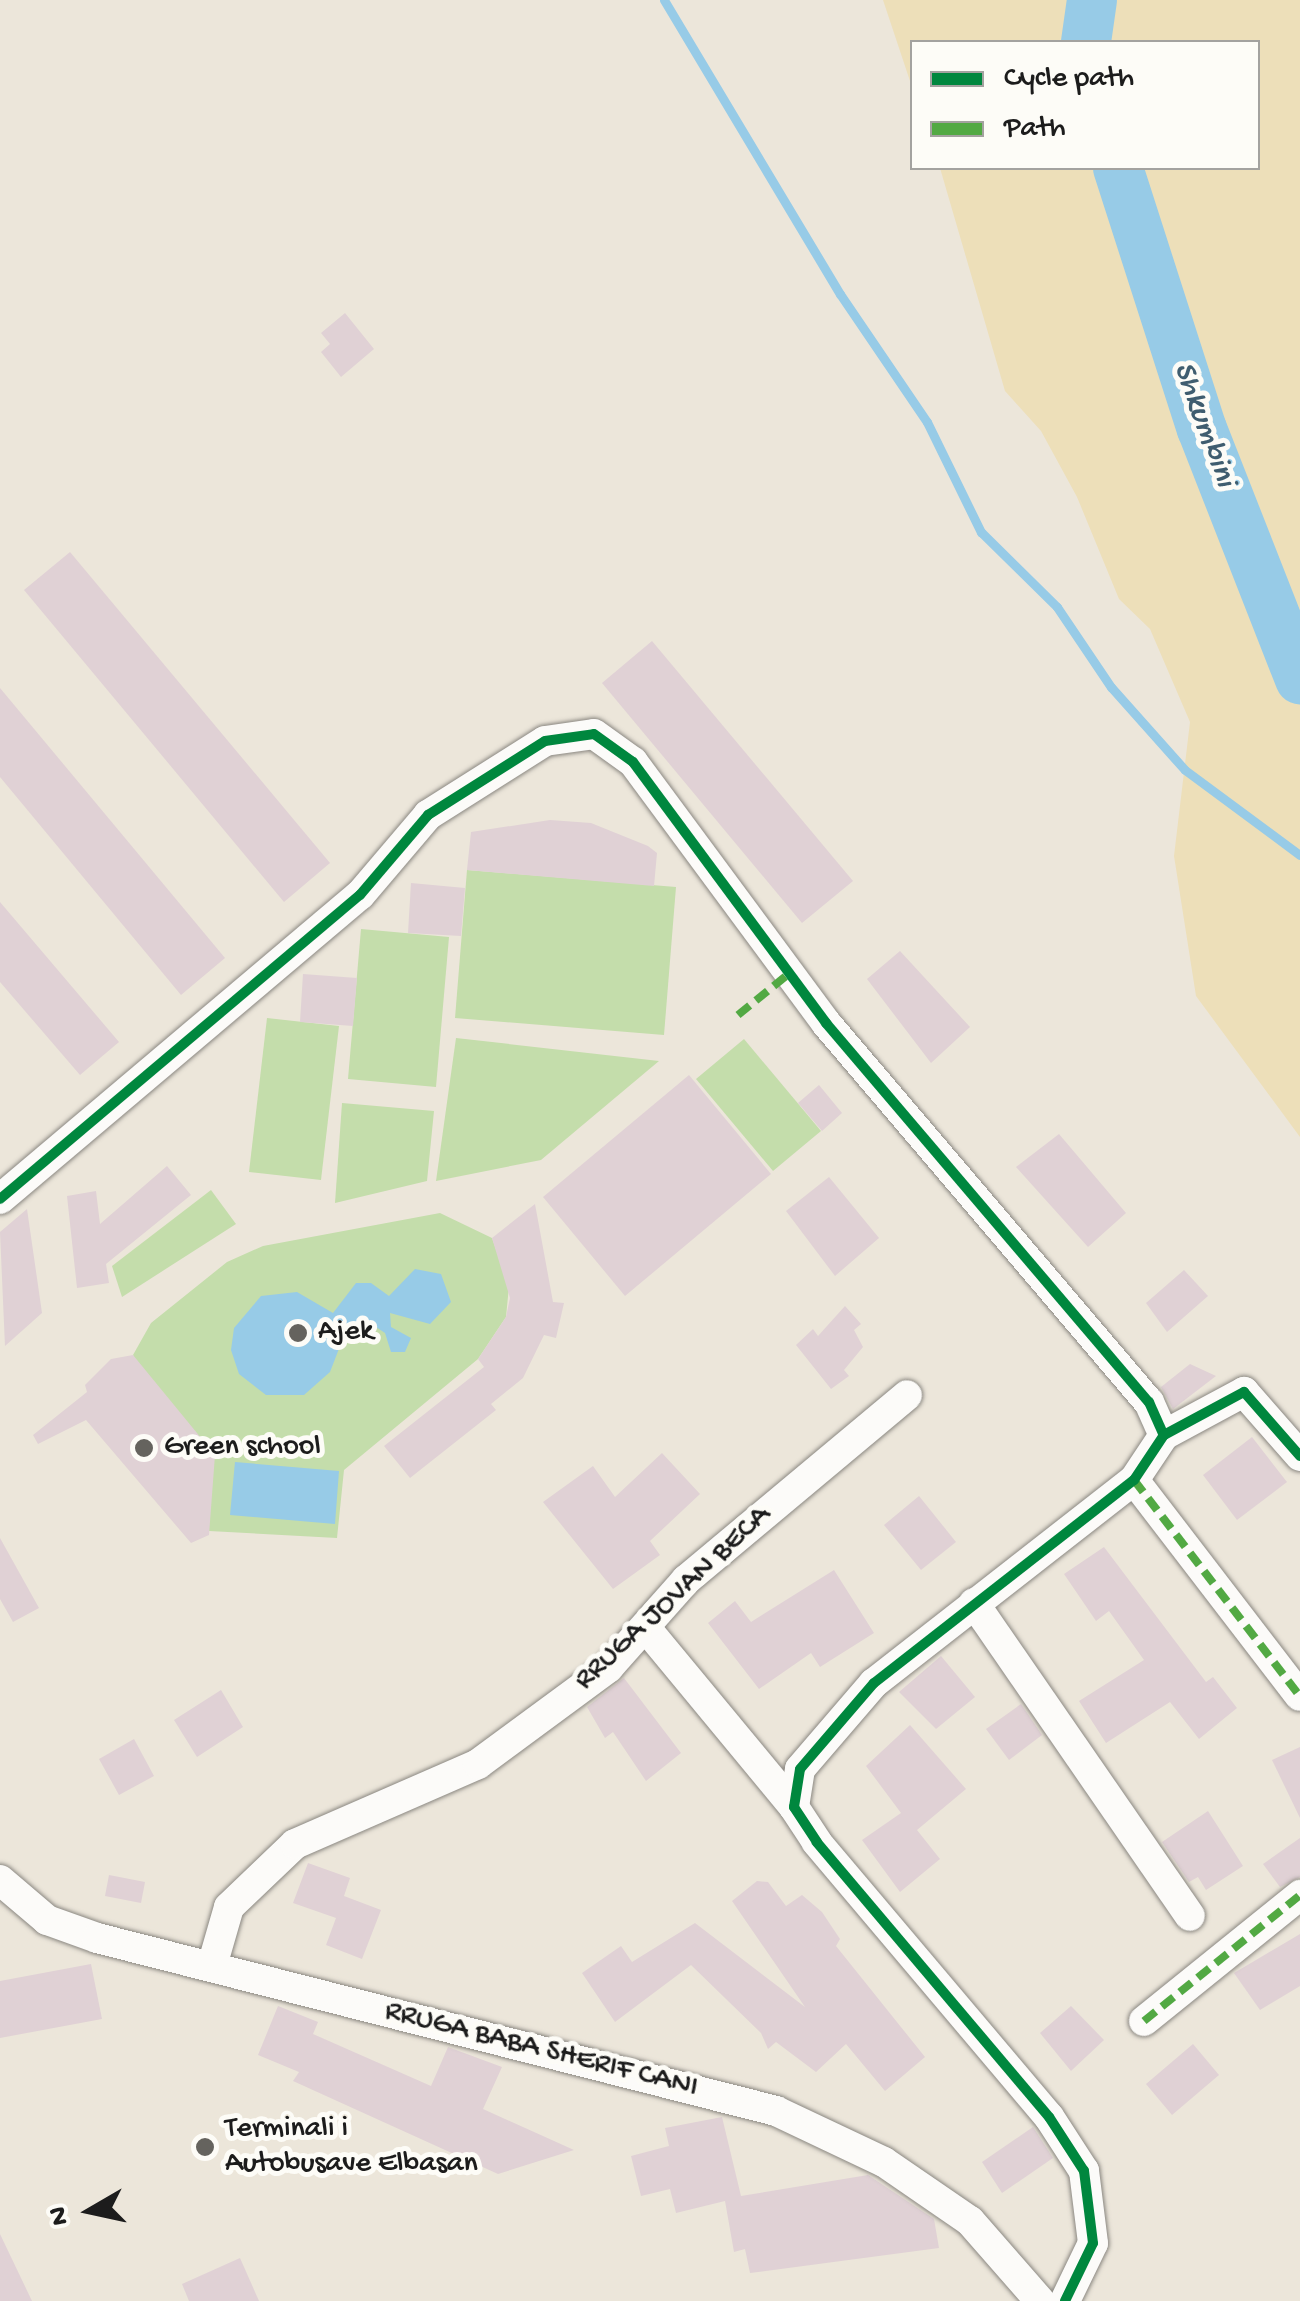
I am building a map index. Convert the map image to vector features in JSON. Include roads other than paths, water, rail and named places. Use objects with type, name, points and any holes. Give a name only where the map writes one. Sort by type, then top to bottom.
[{"type":"street","points":[[0,1199],[360,895],[412,828],[545,741],[586,733],[633,762],[826,1023],[1148,1402],[1164,1435]]},
{"type":"street","points":[[794,1807],[800,1769],[842,1715],[974,1604],[1134,1480],[1164,1435],[1244,1392],[1300,1456]]},
{"type":"street","name":"RRUGA JOVAN BECA","points":[[212,1966],[228,1907],[295,1844],[478,1764],[608,1668],[686,1580],[907,1395]]},
{"type":"street","points":[[1134,1480],[1300,1696]]},
{"type":"street","points":[[974,1604],[1190,1916]]},
{"type":"street","points":[[646,1628],[1049,2116],[1084,2171],[1093,2243],[1065,2301]]},
{"type":"street","name":"RRUGA BABA SHERIF CANI","points":[[0,1880],[47,1920],[776,2110],[884,2162],[970,2220],[1040,2301]]},
{"type":"street","points":[[1144,2020],[1300,1895]]},
{"type":"water","name":"Ajek","points":[[415,1269],[441,1274],[451,1302],[430,1324],[390,1313],[391,1327],[411,1338],[405,1352],[391,1352],[385,1333],[373,1325],[342,1341],[330,1372],[304,1395],[266,1395],[239,1374],[231,1350],[234,1328],[261,1296],[297,1292],[333,1313],[356,1283],[371,1283],[389,1296]]},
{"type":"water","points":[[235,1462],[339,1471],[335,1524],[230,1515]]},
{"type":"waterway","points":[[664,0],[840,294],[927,422],[981,532],[1057,607],[1111,687],[1185,770],[1300,855]]},
{"type":"waterway","name":"Shkumbini","points":[[1086,40],[1092,0]]},
{"type":"waterway","name":"Shkumbini","points":[[1119,170],[1202,429],[1300,679]]},
{"type":"place","name":"Ajek","points":[[298,1333]]},
{"type":"place","name":"Green school","points":[[144,1448]]},
{"type":"place","name":"Terminali i Autobusave Elbasan","points":[[205,2147]]}]
